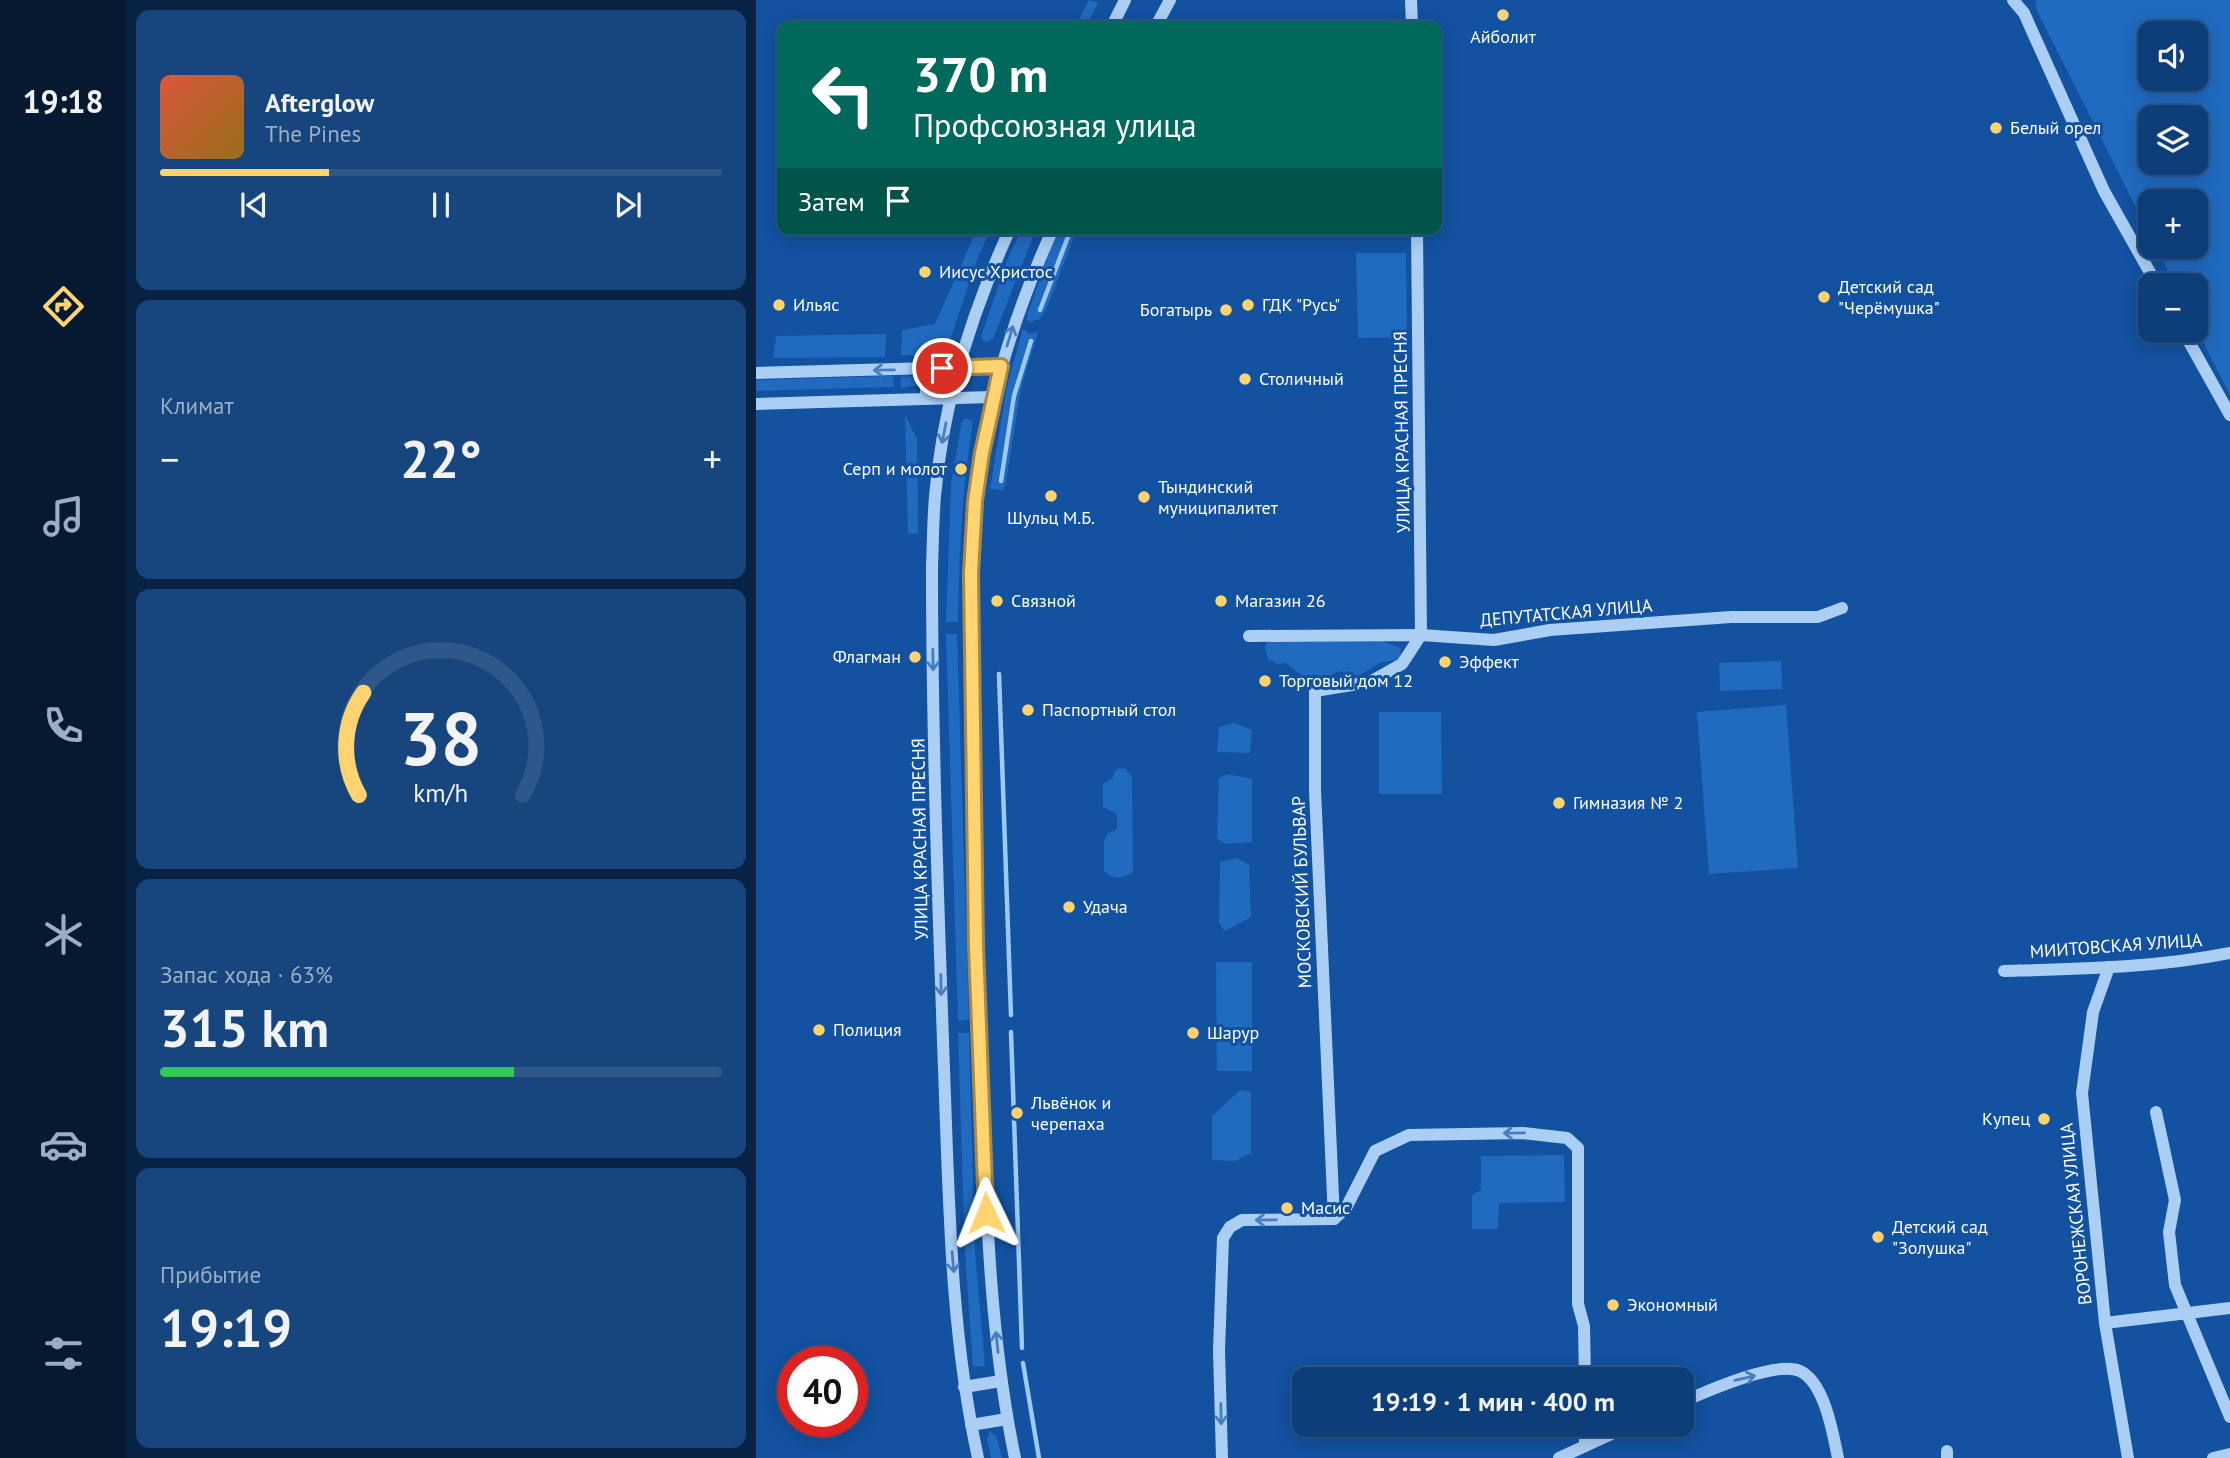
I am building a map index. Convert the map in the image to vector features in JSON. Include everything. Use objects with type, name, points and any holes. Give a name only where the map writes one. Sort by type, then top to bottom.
[{"type":"street","points":[[1114,21],[1125,0]]},
{"type":"street","points":[[1159,21],[1170,0]]},
{"type":"street","points":[[1412,0],[1412,21]]},
{"type":"street","points":[[2013,0],[2024,13],[2104,191],[2150,273]]},
{"type":"street","name":"УЛИЦА КРАСНАЯ ПРЕСНЯ","points":[[978,1458],[964,1387],[950,1228],[932,628],[935,497],[957,367],[973,318],[1008,235]]},
{"type":"street","points":[[1015,1458],[1001,1381],[987,1240],[976,946],[971,643],[975,501],[992,397],[1015,317],[1050,235]]},
{"type":"street","name":"УЛИЦА КРАСНАЯ ПРЕСНЯ","points":[[1417,235],[1421,635]]},
{"type":"street","points":[[2190,343],[2230,415]]},
{"type":"street","points":[[756,373],[1001,366]]},
{"type":"street","points":[[926,368],[926,399]]},
{"type":"street","points":[[756,404],[992,397]]},
{"type":"street","name":"ДЕПУТАТСКАЯ УЛИЦА","points":[[1249,636],[1421,635],[1494,640],[1550,630],[1731,617],[1818,617],[1842,608]]},
{"type":"street","name":"МОСКОВСКИЙ БУЛЬВАР","points":[[1334,1219],[1315,790],[1315,691],[1370,682],[1402,664],[1421,635]]},
{"type":"street","name":"МИИТОВСКАЯ УЛИЦА","points":[[2004,971],[2109,967],[2194,960],[2230,953]]},
{"type":"street","name":"ВОРОНЕЖСКАЯ УЛИЦА","points":[[2109,967],[2093,1012],[2082,1093],[2105,1323],[2128,1458]]},
{"type":"street","points":[[2155,1112],[2175,1200],[2169,1232],[2175,1284],[2230,1417]]},
{"type":"street","points":[[1222,1458],[1219,1351],[1223,1238],[1230,1227],[1242,1220],[1334,1219],[1346,1208],[1375,1151],[1409,1135],[1523,1133],[1567,1138],[1578,1148],[1578,1304],[1584,1326],[1585,1367]]},
{"type":"street","points":[[2105,1323],[2230,1308]]},
{"type":"street","points":[[1694,1397],[1725,1383],[1781,1369],[1800,1371],[1816,1387],[1831,1421],[1838,1458]]},
{"type":"street","points":[[964,1387],[1001,1381]]},
{"type":"street","points":[[971,1425],[1007,1419]]},
{"type":"street","points":[[1586,1437],[1586,1446]]},
{"type":"street","points":[[1559,1458],[1605,1437]]},
{"type":"street","points":[[2213,1458],[2230,1454]]},
{"type":"shaded area","points":[[1089,0],[1098,3],[1089,21],[1078,21]]},
{"type":"shaded area","points":[[2035,0],[2230,0],[2230,395],[2204,343],[2208,343],[2208,273],[2169,273],[2162,259],[2208,259],[2208,189],[2138,189],[2138,211],[2037,11]]},
{"type":"shaded area","points":[[974,235],[988,235],[950,340],[939,351],[925,356],[901,355],[902,330],[935,324]]},
{"type":"shaded area","points":[[1019,235],[1034,235],[993,339],[985,342],[981,337],[1008,258]]},
{"type":"shaded area","points":[[1058,235],[1075,235],[1046,310],[1039,319],[1031,322],[1026,319]]},
{"type":"shaded area","points":[[1356,253],[1406,253],[1407,337],[1358,338]]},
{"type":"shaded area","points":[[1023,329],[1030,334],[1038,332],[1021,388],[1006,482],[1003,490],[990,489],[1007,385]]},
{"type":"shaded area","points":[[886,334],[885,357],[773,358],[776,336]]},
{"type":"shaded area","points":[[893,376],[894,387],[756,391],[756,380]]},
{"type":"shaded area","points":[[915,376],[922,381],[920,385],[901,388],[901,377]]},
{"type":"shaded area","points":[[905,415],[917,439],[918,533],[908,534]]},
{"type":"shaded area","points":[[966,418],[973,422],[962,522],[958,622],[946,622],[951,483],[962,421]]},
{"type":"shaded area","points":[[946,634],[957,634],[969,1020],[958,1021]]},
{"type":"shaded area","points":[[1268,640],[1380,640],[1401,648],[1400,659],[1380,663],[1358,676],[1339,671],[1323,678],[1311,679],[1286,663],[1277,664],[1268,659],[1265,647]]},
{"type":"shaded area","points":[[1781,661],[1782,689],[1720,691],[1719,663]]},
{"type":"shaded area","points":[[1786,705],[1798,868],[1709,874],[1697,712]]},
{"type":"shaded area","points":[[1379,712],[1441,712],[1442,794],[1379,794]]},
{"type":"shaded area","points":[[1234,723],[1252,730],[1250,753],[1217,752],[1219,727]]},
{"type":"shaded area","points":[[1125,768],[1132,777],[1133,872],[1118,877],[1104,871],[1104,842],[1107,834],[1117,829],[1117,814],[1103,807],[1103,784],[1113,778],[1118,769]]},
{"type":"shaded area","points":[[1228,774],[1252,779],[1252,842],[1226,844],[1217,838],[1219,778]]},
{"type":"shaded area","points":[[1237,858],[1249,865],[1251,917],[1225,931],[1219,923],[1220,862]]},
{"type":"shaded area","points":[[1216,962],[1252,962],[1252,1071],[1217,1071]]},
{"type":"shaded area","points":[[958,1033],[969,1033],[975,1252],[985,1366],[973,1367],[965,1253]]},
{"type":"shaded area","points":[[1240,1090],[1251,1092],[1251,1153],[1235,1161],[1212,1160],[1212,1116]]},
{"type":"shaded area","points":[[1564,1155],[1565,1202],[1499,1203],[1498,1229],[1472,1229],[1472,1195],[1481,1190],[1481,1156]]},
{"type":"shaded area","points":[[990,1432],[996,1435],[1002,1458],[991,1458],[987,1439]]},
{"type":"waterway","points":[[1040,310],[1069,235]]},
{"type":"waterway","points":[[1001,481],[1014,396],[1031,341]]},
{"type":"waterway","points":[[999,674],[1011,1015]]},
{"type":"waterway","points":[[1011,1032],[1022,1348]]},
{"type":"waterway","points":[[1023,1363],[1039,1458]]},
{"type":"place","name":"Айболит","points":[[1503,15]]},
{"type":"place","name":"Белый орел","points":[[1996,128]]},
{"type":"place","name":"Иисус Христос","points":[[925,272]]},
{"type":"place","name":"Детский сад \"Черёмушка\"","points":[[1824,297]]},
{"type":"place","name":"Ильяс","points":[[779,305]]},
{"type":"place","name":"ГДК \"Русь\"","points":[[1248,305]]},
{"type":"place","name":"Богатырь","points":[[1226,310]]},
{"type":"place","name":"Столичный","points":[[1245,379]]},
{"type":"place","name":"Серп и молот","points":[[961,469]]},
{"type":"place","name":"Шульц М.Б.","points":[[1051,496]]},
{"type":"place","name":"Тындинский муниципалитет","points":[[1144,497]]},
{"type":"place","name":"Связной","points":[[997,601]]},
{"type":"place","name":"Магазин 26","points":[[1221,601]]},
{"type":"place","name":"Флагман","points":[[915,657]]},
{"type":"place","name":"Эффект","points":[[1445,662]]},
{"type":"place","name":"Торговый дом 12","points":[[1265,681]]},
{"type":"place","name":"Паспортный стол","points":[[1028,710]]},
{"type":"place","name":"Гимназия № 2","points":[[1559,803]]},
{"type":"place","name":"Удача","points":[[1069,907]]},
{"type":"place","name":"Полиция","points":[[819,1030]]},
{"type":"place","name":"Шарур","points":[[1193,1033]]},
{"type":"place","name":"Львёнок и черепаха","points":[[1017,1113]]},
{"type":"place","name":"Купец","points":[[2044,1119]]},
{"type":"place","name":"Масис","points":[[1287,1208]]},
{"type":"place","name":"Детский сад \"Золушка\"","points":[[1878,1237]]},
{"type":"place","name":"Экономный","points":[[1613,1305]]},
{"type":"route","points":[[942,368],[1001,366],[992,397],[975,501],[971,574],[976,946],[986,1213]]}]
